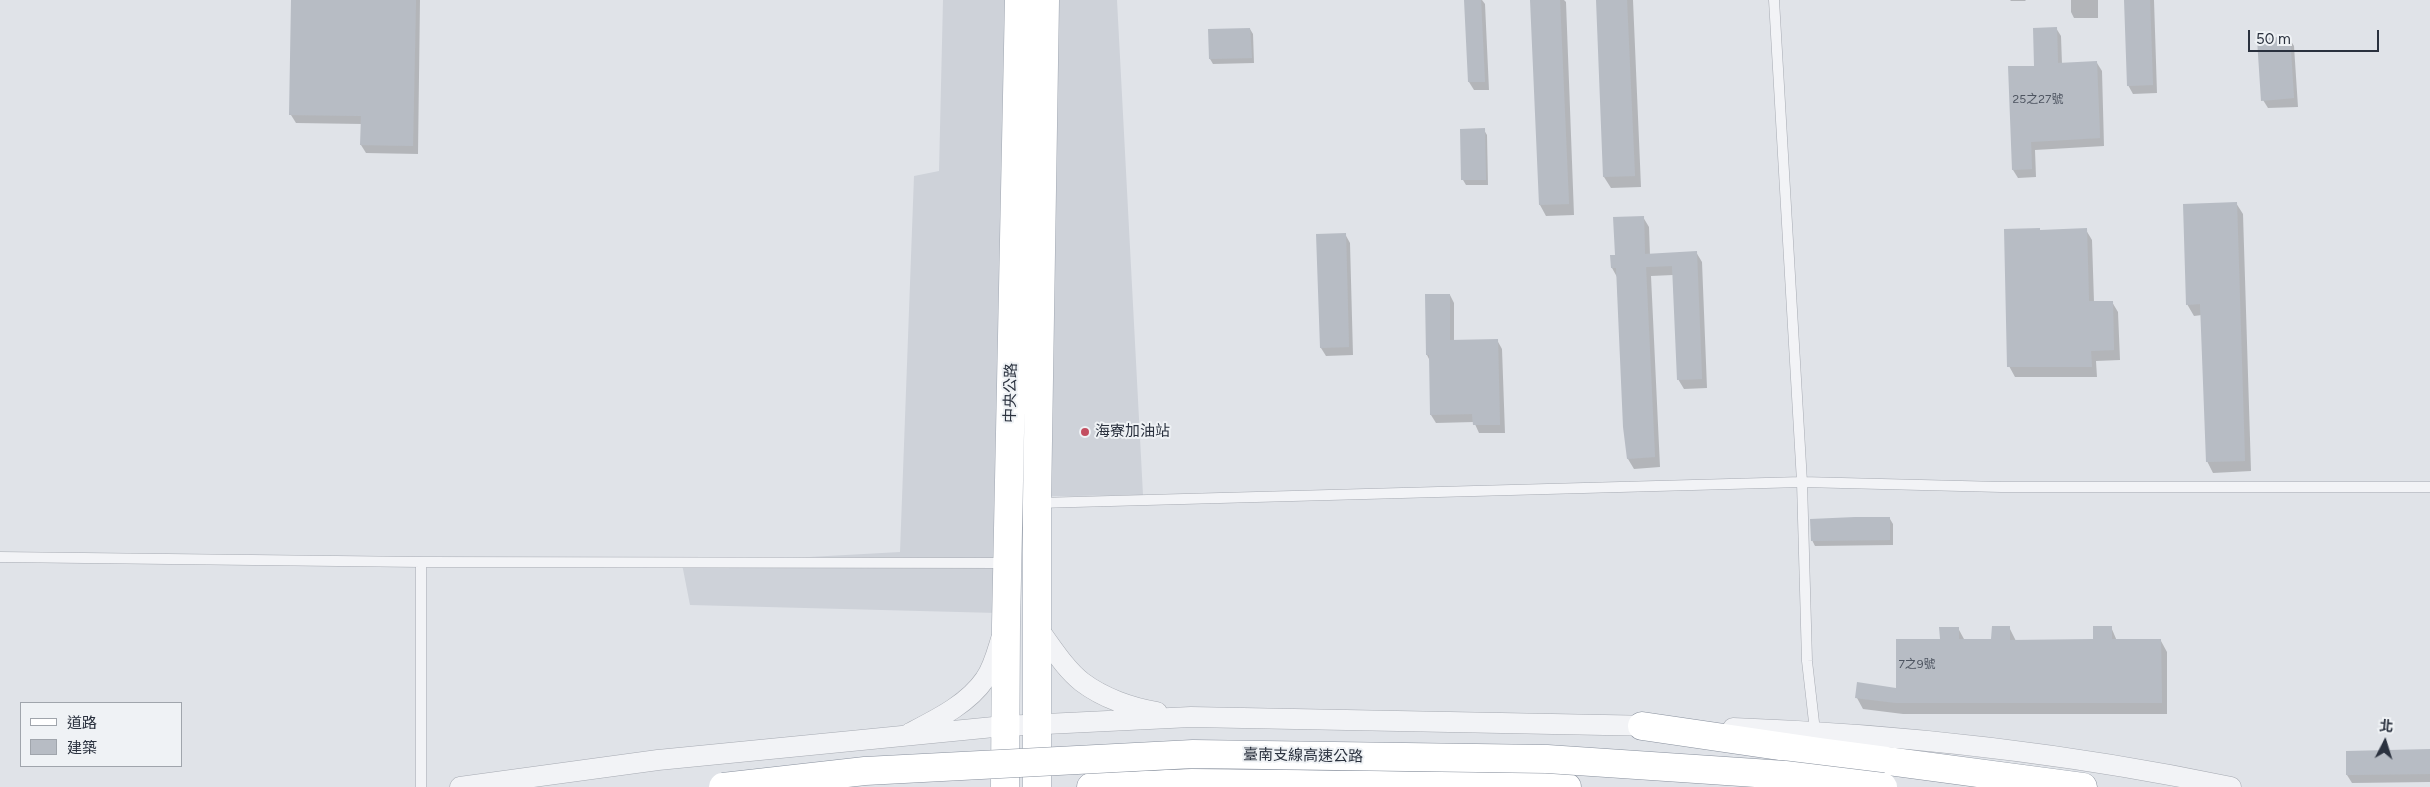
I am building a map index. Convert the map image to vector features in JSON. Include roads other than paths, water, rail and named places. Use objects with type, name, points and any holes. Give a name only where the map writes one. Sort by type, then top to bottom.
[{"type":"main road","name":"中央公路","points":[[1005,787],[1004,726],[1019,0]]},
{"type":"main road","name":"中央公路","points":[[1037,787],[1037,503],[1044,0]]},
{"type":"main road","points":[[1642,726],[2083,787]]},
{"type":"main road","name":"臺南支線高速公路","points":[[724,787],[865,771],[1193,754],[1547,759],[1785,775],[1883,787]]},
{"type":"main road","name":"臺南支線高速公路","points":[[1091,787],[1192,783],[1567,787]]},
{"type":"street","points":[[902,738],[951,710],[986,679],[1006,626]]},
{"type":"street","points":[[1036,626],[1082,682],[1110,697],[1140,709],[1191,717]]},
{"type":"street","points":[[460,787],[658,760],[902,738],[1004,726],[1191,717],[1815,731],[2045,755],[2140,768],[2231,787]]},
{"type":"lane","points":[[1774,0],[1802,482],[1807,662],[1815,731]]},
{"type":"lane","points":[[1037,503],[1802,482],[2011,487],[2430,487]]},
{"type":"lane","points":[[0,558],[421,562],[1007,563]]},
{"type":"lane","points":[[421,562],[422,787]]},
{"type":"place","name":"海寮加油站","points":[[1085,432]]}]
